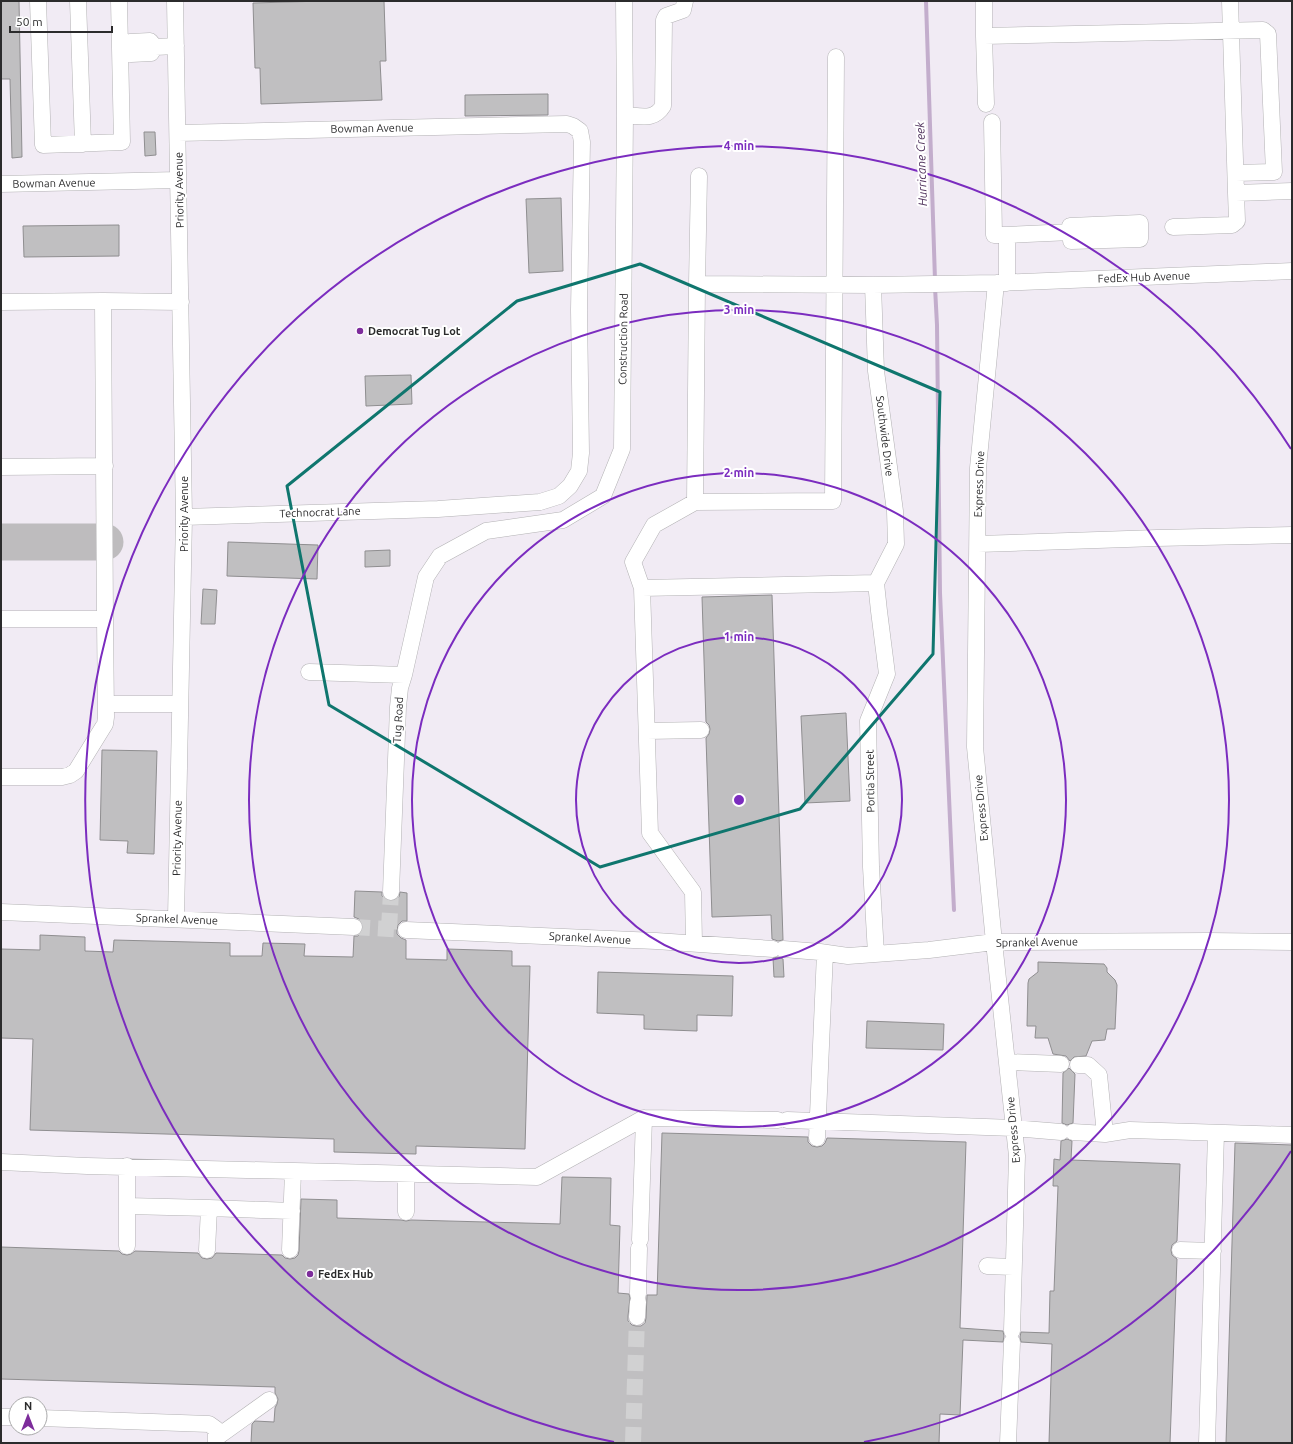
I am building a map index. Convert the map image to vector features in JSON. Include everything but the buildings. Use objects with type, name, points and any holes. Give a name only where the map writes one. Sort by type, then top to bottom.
[{"type":"street","points":[[38,1],[43,145],[122,142],[123,47],[119,1]]},
{"type":"street","points":[[78,1],[83,144]]},
{"type":"street","name":"Priority Avenue","points":[[175,1],[184,517],[176,918]]},
{"type":"street","name":"Construction Road","points":[[440,556],[486,531],[563,520],[603,496],[622,449],[625,115],[624,1]]},
{"type":"street","points":[[625,115],[654,115],[659,113],[663,106],[664,20],[666,16],[682,10],[685,1]]},
{"type":"street","points":[[984,1],[986,104]]},
{"type":"street","points":[[1173,227],[1232,225],[1237,221],[1230,1]]},
{"type":"street","points":[[984,36],[1263,30],[1268,34],[1274,172],[1236,173]]},
{"type":"street","points":[[123,47],[130,42],[150,41],[155,47],[176,46]]},
{"type":"street","points":[[694,943],[693,892],[650,833],[642,588],[633,562],[654,525],[695,502],[833,501],[836,57]]},
{"type":"street","points":[[992,122],[994,235],[1071,232]]},
{"type":"street","name":"Bowman Avenue","points":[[178,132],[567,124]]},
{"type":"street","name":"Technocrat Lane","points":[[184,517],[455,508],[540,502],[559,496],[570,486],[579,471],[581,453],[579,310],[582,142],[580,131],[567,124]]},
{"type":"street","points":[[695,502],[697,284],[700,176]]},
{"type":"street","name":"Bowman Avenue","points":[[1,184],[178,180]]},
{"type":"street","points":[[1236,193],[1292,191]]},
{"type":"street","name":"Express Drive","points":[[1007,235],[978,468],[975,747],[1006,1062],[1017,1156],[1008,1443]]},
{"type":"street","name":"FedEx Hub Avenue","points":[[697,284],[960,284],[1292,271]]},
{"type":"street","name":"Southwide Drive","points":[[873,285],[876,371],[894,510],[896,544],[876,583]]},
{"type":"street","points":[[1,776],[70,775],[76,771],[105,724],[105,466],[103,301]]},
{"type":"street","points":[[1,302],[181,302]]},
{"type":"street","points":[[1,467],[105,466]]},
{"type":"street","points":[[978,544],[1157,538],[1292,536]]},
{"type":"street","name":"Tug Road","points":[[390,892],[400,688],[426,577],[440,556]]},
{"type":"street","points":[[642,588],[876,583]]},
{"type":"street","name":"Portia Street","points":[[876,583],[886,674],[868,721],[871,867],[876,954]]},
{"type":"street","points":[[1,619],[105,619]]},
{"type":"street","points":[[309,672],[404,676]]},
{"type":"street","points":[[106,704],[180,704]]},
{"type":"street","points":[[647,731],[701,730]]},
{"type":"street","name":"Sprankel Avenue","points":[[1,912],[176,918],[354,927]]},
{"type":"street","name":"Sprankel Avenue","points":[[406,930],[694,943],[848,956],[929,950],[994,942],[1292,942]]},
{"type":"street","points":[[817,1138],[825,953]]},
{"type":"street","points":[[1006,1062],[1062,1064]]},
{"type":"street","points":[[1078,1065],[1088,1065],[1099,1074],[1105,1134]]},
{"type":"street","points":[[638,1305],[645,1274],[640,1244],[644,1118]]},
{"type":"street","points":[[1,1162],[294,1172],[537,1177],[644,1118],[818,1120],[1014,1128],[1105,1134],[1130,1130],[1292,1135]]},
{"type":"street","points":[[1208,1443],[1216,1133]]},
{"type":"street","points":[[127,1166],[127,1246]]},
{"type":"street","points":[[290,1250],[294,1172]]},
{"type":"street","points":[[406,1174],[406,1212]]},
{"type":"street","points":[[127,1206],[292,1211]]},
{"type":"street","points":[[207,1250],[209,1208]]},
{"type":"street","points":[[1180,1250],[1213,1251]]},
{"type":"street","points":[[987,1266],[1013,1267]]},
{"type":"street","points":[[216,1441],[269,1400]]},
{"type":"street","points":[[48,1418],[209,1424],[216,1429],[216,1441]]},
{"type":"highlighted area","points":[[640,264],[940,392],[933,654],[800,809],[600,867],[329,705],[287,486],[517,301]]},
{"type":"shaded area","points":[[1,1],[1292,1],[1292,1443],[1,1443]]},
{"type":"waterway","name":"Hurricane Creek","points":[[926,1],[935,280]]},
{"type":"waterway","points":[[935,287],[937,325],[940,593],[954,910]]},
{"type":"taxiway","points":[[1,542],[105,542]]},
{"type":"tunnel","points":[[389,929],[391,892]]},
{"type":"tunnel","points":[[354,927],[406,930]]},
{"type":"tunnel","points":[[633,1443],[637,1317]]},
{"type":"place","name":"Democrat Tug Lot","points":[[360,331]]},
{"type":"place","name":"FedEx Hub","points":[[310,1274]]}]
